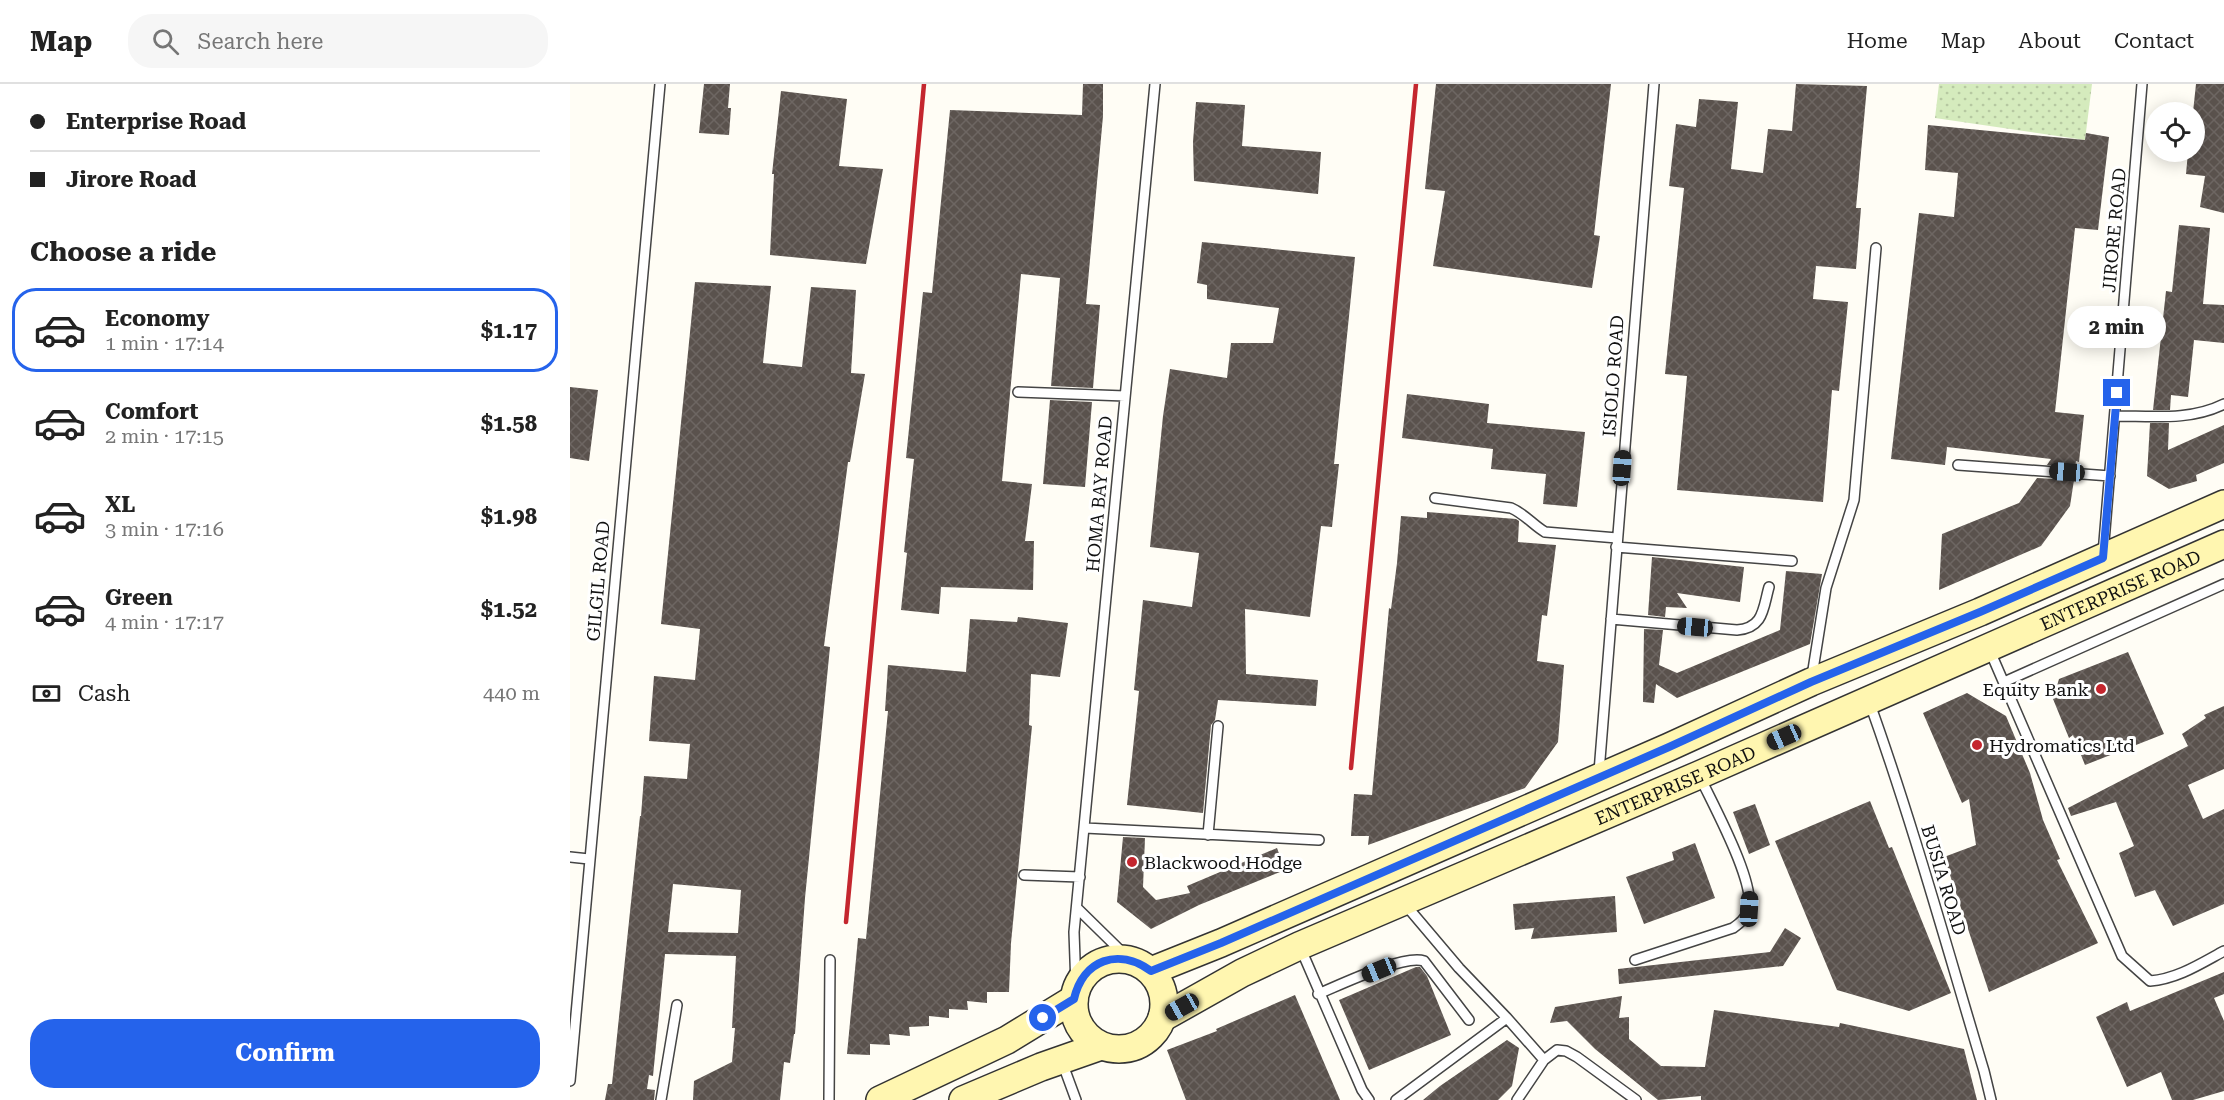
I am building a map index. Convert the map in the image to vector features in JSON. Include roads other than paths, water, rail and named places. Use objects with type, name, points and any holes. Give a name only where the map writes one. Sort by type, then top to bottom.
[{"type":"main road","name":"ENTERPRISE ROAD","points":[[880,1100],[1007,1040],[1075,993],[1087,972],[1103,961],[1116,958],[1140,965],[1221,943],[1669,747],[1811,682],[1980,612],[2224,504]]},
{"type":"main road","name":"ENTERPRISE ROAD","points":[[970,1099],[1101,1046],[1123,1049],[1140,1044],[1156,1030],[1162,1018],[1299,946],[1690,779],[2224,543]]},
{"type":"main road","points":[[1669,747],[1690,779]]},
{"type":"main road","points":[[1140,965],[1159,981],[1165,1006],[1162,1018]]},
{"type":"main road","points":[[1075,993],[1077,1022],[1091,1040],[1101,1046]]},
{"type":"lane","name":"GILGIL ROAD","points":[[570,1081],[660,84]]},
{"type":"lane","name":"HOMA BAY ROAD","points":[[1075,993],[1074,943],[1077,908],[1155,84]]},
{"type":"lane","name":"ISIOLO ROAD","points":[[1598,778],[1654,84]]},
{"type":"lane","name":"JIRORE ROAD","points":[[2103,558],[2142,84]]},
{"type":"lane","points":[[1811,682],[1823,602],[1854,500],[1876,248]]},
{"type":"lane","points":[[1018,392],[1125,396]]},
{"type":"lane","points":[[2115,416],[2194,415],[2224,404]]},
{"type":"lane","points":[[1958,465],[2110,476]]},
{"type":"lane","points":[[1435,498],[1511,508],[1523,513],[1536,527],[1545,532],[1616,543],[1792,561]]},
{"type":"lane","points":[[2004,682],[2224,584]]},
{"type":"lane","points":[[1611,619],[1737,630],[1750,629],[1759,621],[1769,586]]},
{"type":"lane","points":[[1989,648],[2122,956],[2150,981],[2163,980],[2180,974],[2224,951]]},
{"type":"lane","name":"BUSIA ROAD","points":[[1869,700],[1892,765],[1991,1100]]},
{"type":"lane","points":[[1208,835],[1218,726]]},
{"type":"lane","points":[[1635,960],[1733,928],[1743,921],[1749,909],[1750,894],[1744,875],[1690,779]]},
{"type":"lane","points":[[1085,828],[1319,840]]},
{"type":"lane","points":[[570,857],[589,859]]},
{"type":"lane","points":[[1024,875],[1080,878]]},
{"type":"lane","points":[[1402,901],[1459,969],[1544,1060]]},
{"type":"lane","points":[[1077,908],[1140,965]]},
{"type":"lane","points":[[1299,946],[1318,994],[1362,1090],[1369,1100]]},
{"type":"lane","points":[[1318,994],[1399,962],[1418,959],[1424,961],[1469,1020]]},
{"type":"lane","points":[[829,1100],[830,960]]},
{"type":"lane","points":[[661,1100],[676,1005]]},
{"type":"lane","points":[[1396,1100],[1507,1018]]},
{"type":"lane","points":[[1517,1100],[1544,1060],[1557,1050],[1566,1051],[1636,1100]]},
{"type":"lane","points":[[1062,1060],[1076,1100]]},
{"type":"railway","points":[[846,922],[924,84]]},
{"type":"railway","points":[[1351,768],[1416,84]]},
{"type":"place","name":"Equity Bank","points":[[2101,689]]},
{"type":"place","name":"Hydromatics Ltd","points":[[1977,745]]},
{"type":"place","name":"Blackwood Hodge","points":[[1132,862]]}]
